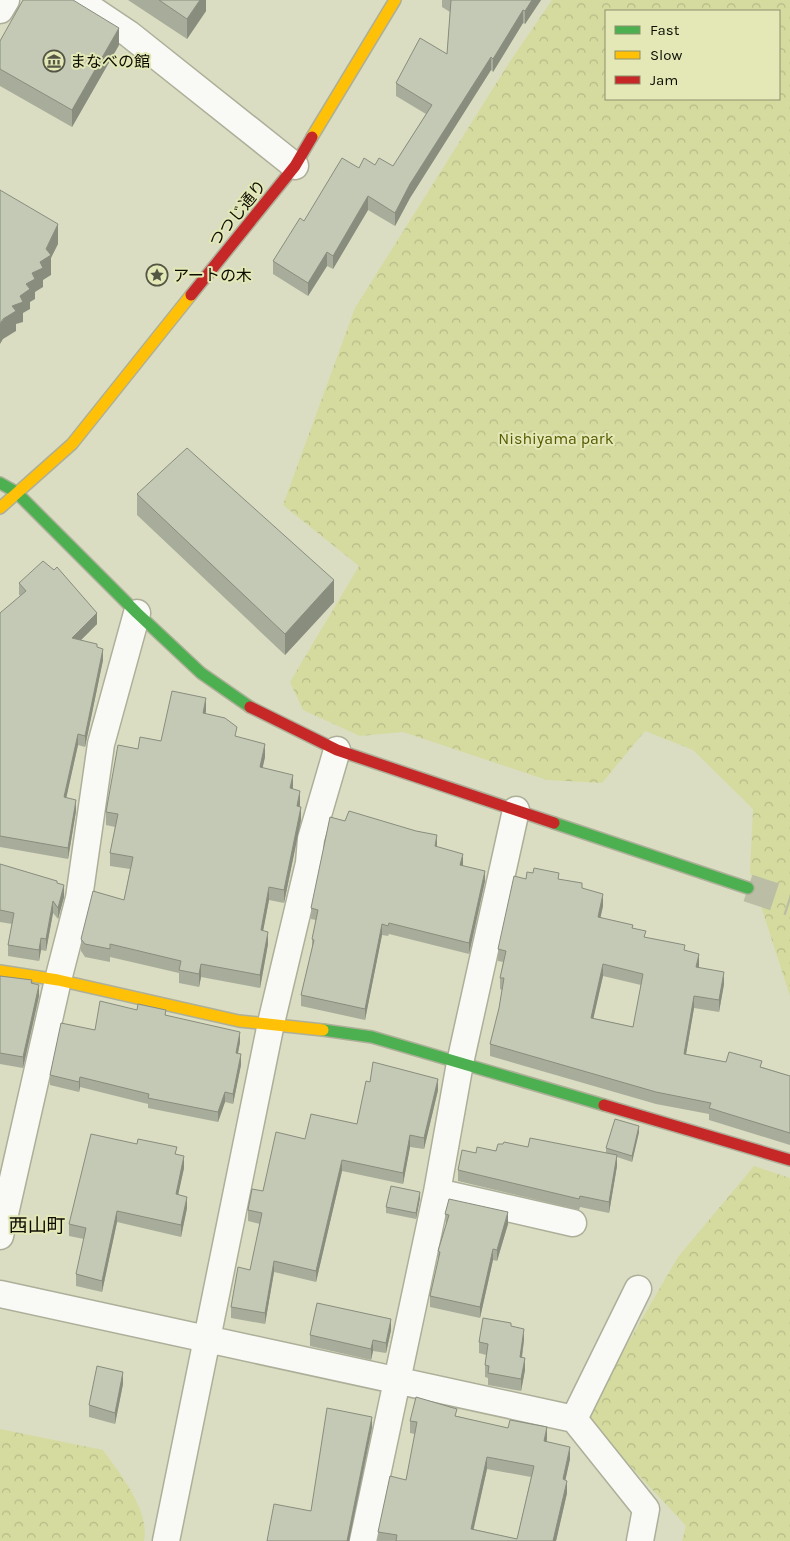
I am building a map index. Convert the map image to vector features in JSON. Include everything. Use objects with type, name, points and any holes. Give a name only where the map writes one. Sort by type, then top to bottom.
[{"type":"street","points":[[0,10],[6,0]]},
{"type":"street","points":[[78,0],[129,34],[295,166]]},
{"type":"street","name":"つつじ通り","points":[[0,508],[72,444],[295,166],[395,0]]},
{"type":"street","points":[[0,483],[16,492],[136,613],[201,673],[252,708],[336,750],[748,888]]},
{"type":"street","points":[[0,1236],[58,980],[80,898],[102,744],[136,613]]},
{"type":"street","points":[[166,1541],[271,1023],[309,862],[311,839],[336,750]]},
{"type":"street","points":[[363,1541],[438,1192],[460,1063],[516,810]]},
{"type":"street","points":[[0,971],[58,980],[239,1021],[271,1023],[372,1037],[790,1160]]},
{"type":"street","points":[[438,1192],[573,1223]]},
{"type":"street","points":[[574,1419],[638,1289]]},
{"type":"street","points":[[0,1294],[574,1419],[646,1509],[640,1541]]},
{"type":"green space","name":"Nishiyama park","points":[[552,0],[790,0],[790,996],[750,872],[753,809],[693,750],[645,731],[602,783],[547,780],[403,732],[360,736],[303,710],[290,682],[359,566],[283,505],[355,308],[509,63]]},
{"type":"green space","points":[[754,1166],[790,1178],[790,1541],[682,1541],[686,1526],[585,1417],[678,1257]]},
{"type":"green space","points":[[0,1429],[103,1450],[125,1481],[138,1505],[145,1529],[144,1541],[0,1541]]},
{"type":"building","points":[[23,0],[73,0],[119,28],[72,110],[0,69],[0,41]]},
{"type":"building","points":[[159,0],[200,0],[187,19]]},
{"type":"building","points":[[451,0],[532,0],[525,11],[523,10],[493,59],[491,57],[410,184],[395,213],[368,196],[333,256],[327,252],[308,283],[273,261],[300,218],[304,221],[342,158],[359,168],[364,158],[375,165],[379,158],[393,166],[432,105],[396,83],[420,38],[447,54]]},
{"type":"building","points":[[0,190],[58,224],[46,249],[51,255],[40,262],[43,268],[32,273],[35,279],[26,284],[30,289],[20,296],[23,302],[12,306],[16,311],[3,319],[0,324]]},
{"type":"building","points":[[187,448],[334,580],[285,634],[137,494]]},
{"type":"building","points":[[43,561],[54,570],[57,567],[97,613],[72,638],[97,644],[97,647],[103,649],[85,736],[78,734],[64,797],[76,800],[68,848],[0,836],[0,613],[26,591],[19,583]]},
{"type":"building","points":[[172,691],[206,698],[203,713],[225,718],[237,727],[235,736],[265,744],[260,767],[293,775],[290,788],[300,791],[297,806],[301,807],[284,890],[269,887],[261,930],[268,932],[260,975],[201,964],[199,974],[179,970],[181,961],[110,944],[110,949],[85,944],[81,939],[93,891],[124,900],[133,857],[110,853],[118,814],[106,812],[118,745],[138,749],[140,737],[161,741]]},
{"type":"building","points":[[349,811],[416,831],[437,835],[435,846],[463,854],[460,865],[485,871],[469,943],[389,923],[388,926],[382,924],[365,1009],[301,995],[314,940],[312,939],[318,910],[311,908],[330,817],[345,821]]},
{"type":"building","points":[[0,864],[57,881],[57,883],[64,885],[58,908],[53,901],[46,939],[41,938],[39,950],[8,945],[14,913],[0,910]]},
{"type":"building","points":[[534,868],[559,873],[558,879],[582,883],[582,888],[603,894],[598,917],[633,925],[632,928],[646,931],[644,937],[685,945],[684,950],[699,954],[696,967],[724,972],[719,1000],[694,996],[684,1054],[726,1062],[729,1052],[762,1061],[760,1067],[790,1076],[790,1133],[709,1108],[711,1103],[656,1092],[490,1044],[504,978],[500,978],[506,951],[498,949],[514,876],[526,879],[527,872],[533,873]],"holes":[[[603,964],[643,974],[633,1027],[591,1018]]]},
{"type":"building","points":[[0,976],[32,980],[31,983],[39,985],[23,1057],[0,1053]]},
{"type":"building","points":[[100,1001],[137,1010],[138,1004],[166,1010],[165,1015],[240,1032],[236,1053],[241,1054],[233,1094],[225,1092],[218,1112],[148,1098],[149,1094],[80,1077],[79,1082],[50,1075],[61,1023],[95,1030]]},
{"type":"building","points":[[373,1062],[438,1079],[424,1138],[410,1135],[403,1173],[342,1160],[316,1271],[274,1261],[265,1313],[231,1307],[238,1267],[250,1270],[262,1213],[248,1210],[252,1189],[263,1191],[276,1132],[305,1139],[311,1114],[357,1124],[366,1081],[370,1082]]},
{"type":"building","points":[[615,1119],[639,1126],[632,1156],[606,1148]]},
{"type":"building","points":[[91,1134],[137,1144],[138,1139],[177,1147],[175,1154],[184,1156],[176,1194],[187,1197],[181,1225],[117,1211],[102,1281],[76,1274],[86,1228],[69,1224]]},
{"type":"building","points":[[530,1138],[617,1155],[609,1202],[580,1196],[579,1199],[458,1170],[462,1150],[476,1153],[477,1147],[496,1151],[498,1144],[503,1144],[504,1142],[528,1147]]},
{"type":"building","points":[[391,1186],[420,1192],[416,1213],[386,1207]]},
{"type":"building","points":[[449,1199],[508,1212],[497,1250],[493,1249],[480,1307],[430,1296],[440,1252],[438,1251],[449,1215],[445,1214]]},
{"type":"building","points":[[317,1303],[391,1319],[386,1343],[373,1340],[371,1349],[310,1335]]},
{"type":"building","points":[[483,1318],[511,1323],[511,1326],[524,1329],[520,1357],[525,1358],[521,1379],[488,1373],[489,1366],[485,1365],[488,1344],[479,1342]]},
{"type":"building","points":[[97,1366],[123,1372],[115,1413],[89,1405]]},
{"type":"building","points":[[416,1397],[457,1409],[455,1416],[508,1428],[510,1420],[547,1427],[544,1441],[570,1447],[563,1479],[567,1481],[553,1541],[396,1541],[397,1535],[378,1532],[390,1476],[406,1480],[417,1422],[410,1421]],"holes":[[[487,1457],[534,1466],[517,1539],[471,1529]]]},
{"type":"building","points":[[327,1408],[372,1417],[347,1541],[267,1541],[274,1504],[311,1511]]},
{"type":"tunnel","points":[[748,888],[790,902]]},
{"type":"traffic: fast","points":[[0,483],[16,492],[137,613],[201,673],[250,707]]},
{"type":"traffic: fast","points":[[554,823],[748,888]]},
{"type":"traffic: fast","points":[[323,1030],[372,1037],[604,1105]]},
{"type":"traffic: slow","points":[[312,137],[395,0]]},
{"type":"traffic: slow","points":[[0,508],[72,444],[191,295]]},
{"type":"traffic: slow","points":[[0,971],[58,980],[239,1021],[323,1030]]},
{"type":"traffic: jam","points":[[191,295],[295,166],[312,137]]},
{"type":"traffic: jam","points":[[250,707],[337,750],[554,823]]},
{"type":"traffic: jam","points":[[604,1105],[790,1160]]},
{"type":"place","name":"まなべの館","points":[[54,61]]},
{"type":"place","name":"アートの木","points":[[157,275]]},
{"type":"district","name":"西山町","points":[[37,1225]]}]
